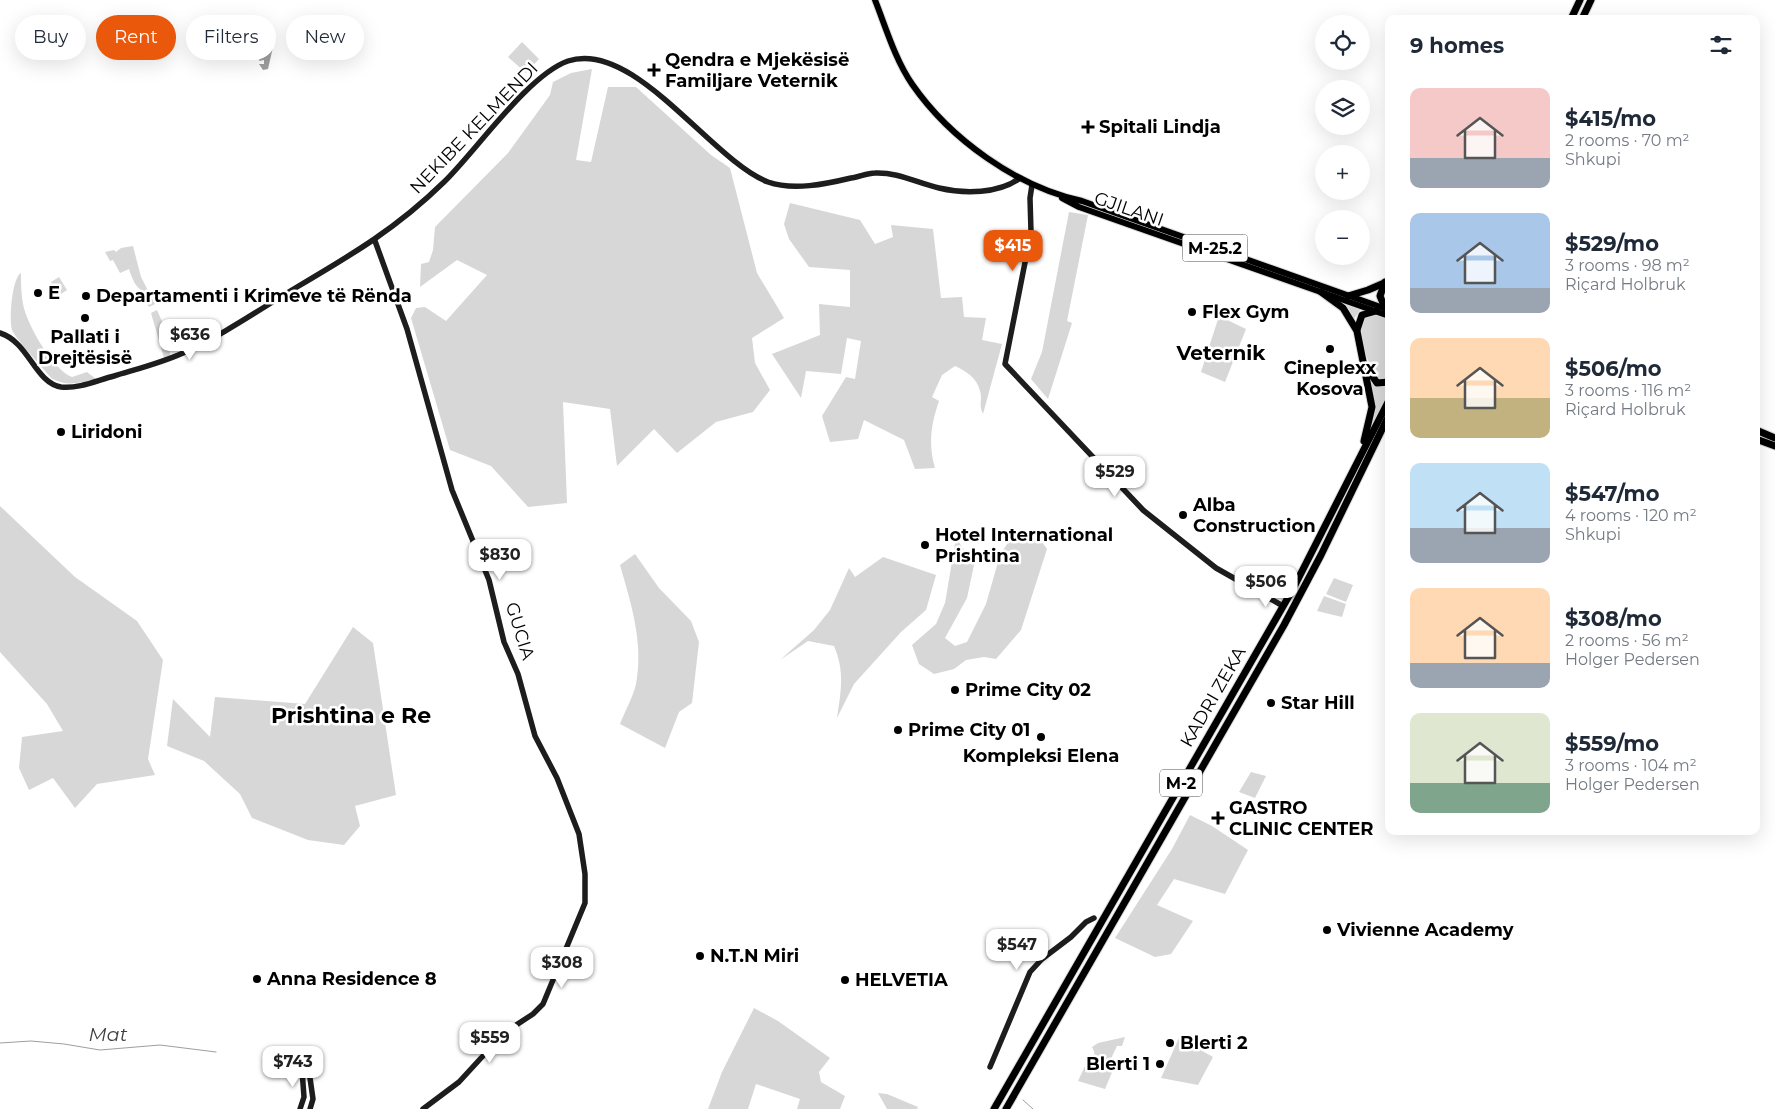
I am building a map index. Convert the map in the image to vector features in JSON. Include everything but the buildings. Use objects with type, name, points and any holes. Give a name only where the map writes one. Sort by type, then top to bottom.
[{"type":"highway","points":[[1573,15],[1580,0]]},
{"type":"highway","points":[[1584,15],[1591,0]]},
{"type":"highway","points":[[1348,296],[1385,283]]},
{"type":"highway","points":[[1385,286],[1380,296],[1385,305]]},
{"type":"highway","points":[[1321,292],[1343,308],[1356,331],[1365,365],[1372,406],[1361,453]]},
{"type":"highway","points":[[1356,331],[1362,314],[1376,311]]},
{"type":"highway","points":[[1365,365],[1375,382],[1385,383]]},
{"type":"highway","name":"KADRI ZEKA","points":[[994,1109],[1283,606],[1385,408]]},
{"type":"highway","name":"KADRI ZEKA","points":[[1006,1109],[1284,625],[1321,556],[1385,424]]},
{"type":"highway","points":[[1379,438],[1385,429]]},
{"type":"highway","points":[[1760,432],[1775,438]]},
{"type":"highway","points":[[1760,440],[1775,446]]},
{"type":"main road","name":"GJILANI","points":[[875,0],[900,61],[922,97],[952,129],[994,162],[1032,186],[1059,196],[1082,201],[1385,308]]},
{"type":"main road","name":"GJILANI","points":[[1059,196],[1079,207],[1385,314]]},
{"type":"street","name":"NEKIBE KELMENDI","points":[[0,333],[17,343],[44,377],[52,384],[69,387],[160,362],[191,349],[375,241],[400,222],[444,182],[538,80],[557,66],[574,60],[588,59],[603,62],[630,74],[748,170],[771,183],[785,185],[815,184],[880,173],[899,176],[938,188],[978,191],[1007,186],[1020,178]]},
{"type":"street","points":[[1032,186],[1030,198],[1031,232],[1005,364],[1143,510],[1216,568],[1283,606]]},
{"type":"street","name":"GUCIA","points":[[375,241],[407,329],[452,490],[490,580],[504,642],[518,674],[535,737],[558,778],[579,834],[584,862],[586,894],[582,910],[543,1004],[504,1033],[459,1082],[423,1109]]},
{"type":"street","points":[[990,1067],[1030,972],[1042,959],[1074,935],[1086,922],[1094,918]]},
{"type":"street","points":[[300,1109],[304,1097],[302,1070],[309,1071],[312,1099],[310,1109]]},
{"type":"shaded area","points":[[522,42],[539,59],[526,73],[508,57]]},
{"type":"shaded area","points":[[264,60],[270,60],[268,69],[263,70],[259,64],[264,64]]},
{"type":"shaded area","points":[[592,69],[576,160],[591,162],[608,87],[636,87],[711,155],[730,168],[757,273],[784,318],[752,338],[755,363],[770,390],[753,412],[716,422],[677,453],[654,429],[617,466],[610,409],[563,402],[567,503],[528,507],[491,466],[450,450],[411,318],[416,308],[425,307],[446,321],[487,275],[457,260],[420,287],[421,264],[429,262],[433,250],[435,227],[508,153],[550,95],[553,82],[571,73]]},
{"type":"shaded area","points":[[790,203],[860,220],[875,244],[893,237],[891,225],[933,229],[941,298],[962,297],[964,317],[986,318],[982,340],[1002,344],[983,414],[979,386],[970,376],[955,366],[942,375],[932,397],[939,401],[931,434],[935,468],[915,469],[904,440],[864,420],[858,439],[830,442],[822,416],[846,377],[855,379],[861,341],[847,338],[841,374],[806,371],[801,398],[772,354],[820,335],[819,304],[850,307],[850,270],[809,267],[789,239],[784,224]]},
{"type":"shaded area","points":[[1069,212],[1088,215],[1067,321],[1072,323],[1048,399],[1031,379],[1042,352]]},
{"type":"shaded area","points":[[133,246],[141,277],[155,304],[149,307],[142,295],[145,292],[137,286],[129,269],[120,273],[113,260],[110,261],[105,252],[114,250],[116,252],[121,248]]},
{"type":"shaded area","points":[[21,273],[25,313],[35,334],[49,356],[57,366],[72,377],[87,372],[96,379],[79,383],[62,383],[51,378],[17,338],[13,332],[11,311],[15,283]]},
{"type":"shaded area","points":[[59,277],[67,290],[58,296],[51,282]]},
{"type":"shaded area","points":[[1339,301],[1361,309],[1354,319]]},
{"type":"shaded area","points":[[157,310],[168,335],[170,356],[164,358],[151,313]]},
{"type":"shaded area","points":[[1368,315],[1377,315],[1385,318],[1385,381],[1380,382],[1371,368],[1365,353],[1362,337],[1362,320]]},
{"type":"shaded area","points":[[1219,316],[1246,329],[1225,382],[1201,372]]},
{"type":"shaded area","points":[[1369,379],[1379,387],[1385,387],[1385,402],[1372,428],[1374,410]]},
{"type":"shaded area","points":[[0,506],[75,577],[137,621],[163,660],[148,759],[155,775],[97,784],[75,808],[53,778],[29,790],[19,768],[22,737],[63,731],[47,704],[0,652]]},
{"type":"shaded area","points":[[1037,535],[1047,549],[1021,630],[996,659],[984,657],[966,660],[954,669],[934,674],[919,664],[912,645],[936,624],[945,603],[956,538],[974,565],[967,598],[945,638],[955,646],[967,642],[986,604],[1000,555],[1009,541]]},
{"type":"shaded area","points":[[635,554],[659,588],[691,621],[699,642],[692,703],[679,712],[665,748],[620,724],[636,684],[638,654],[635,624],[620,565]]},
{"type":"shaded area","points":[[883,557],[936,575],[926,610],[901,632],[854,684],[837,718],[841,690],[841,673],[834,646],[808,641],[780,660],[814,630],[830,610],[849,568],[855,577]]},
{"type":"shaded area","points":[[1334,578],[1353,585],[1346,602],[1326,594]]},
{"type":"shaded area","points":[[1324,596],[1346,604],[1342,617],[1317,611]]},
{"type":"shaded area","points":[[353,627],[373,643],[396,795],[355,806],[360,826],[344,845],[308,840],[252,818],[240,794],[204,761],[167,746],[173,699],[210,737],[215,697],[305,704]]},
{"type":"shaded area","points":[[1251,772],[1266,776],[1255,798],[1239,792]]},
{"type":"shaded area","points":[[1190,815],[1212,826],[1248,850],[1225,894],[1174,879],[1157,905],[1193,921],[1171,954],[1155,957],[1115,938],[1172,849]]},
{"type":"shaded area","points":[[754,1008],[778,1021],[830,1058],[819,1072],[821,1082],[845,1096],[840,1109],[797,1109],[800,1099],[756,1084],[748,1109],[708,1109],[722,1072]]},
{"type":"shaded area","points":[[1125,1037],[1122,1046],[1117,1046],[1107,1067],[1113,1070],[1105,1089],[1078,1081],[1086,1064],[1090,1064],[1094,1058],[1092,1047],[1098,1043]]},
{"type":"shaded area","points":[[1179,1038],[1213,1057],[1198,1085],[1161,1078]]},
{"type":"shaded area","points":[[878,1093],[887,1094],[918,1107],[917,1109],[887,1109]]},
{"type":"waterway","name":"Mat","points":[[0,1043],[31,1041],[100,1050],[160,1045],[216,1052]]},
{"type":"waterway","points":[[1023,1100],[1033,1109]]},
{"type":"place","name":"Qendra e Mjekësisë Familjare Veternik","points":[[654,70]]},
{"type":"place","name":"Spitali Lindja","points":[[1088,127]]},
{"type":"place","name":"E","points":[[38,293]]},
{"type":"place","name":"Departamenti i Krimeve të Rënda","points":[[86,296]]},
{"type":"place","name":"Flex Gym","points":[[1192,312]]},
{"type":"place","name":"Pallati i Drejtësisë","points":[[85,318]]},
{"type":"place","name":"Cineplexx Kosova","points":[[1330,349]]},
{"type":"place","name":"Liridoni","points":[[61,432]]},
{"type":"place","name":"Alba Construction","points":[[1183,515]]},
{"type":"place","name":"Hotel International Prishtina","points":[[925,545]]},
{"type":"place","name":"Prime City 02","points":[[955,690]]},
{"type":"place","name":"Star Hill","points":[[1271,703]]},
{"type":"place","name":"Prime City 01","points":[[898,730]]},
{"type":"place","name":"Kompleksi Elena","points":[[1041,737]]},
{"type":"place","name":"GASTRO CLINIC CENTER","points":[[1218,818]]},
{"type":"place","name":"Vivienne Academy","points":[[1327,930]]},
{"type":"place","name":"N.T.N Miri","points":[[700,956]]},
{"type":"place","name":"Anna Residence 8","points":[[257,979]]},
{"type":"place","name":"HELVETIA","points":[[845,980]]},
{"type":"place","name":"Blerti 2","points":[[1170,1043]]},
{"type":"place","name":"Blerti 1","points":[[1160,1064]]},
{"type":"district","name":"Veternik","points":[[1221,353]]},
{"type":"district","name":"Prishtina e Re","points":[[351,715]]}]
